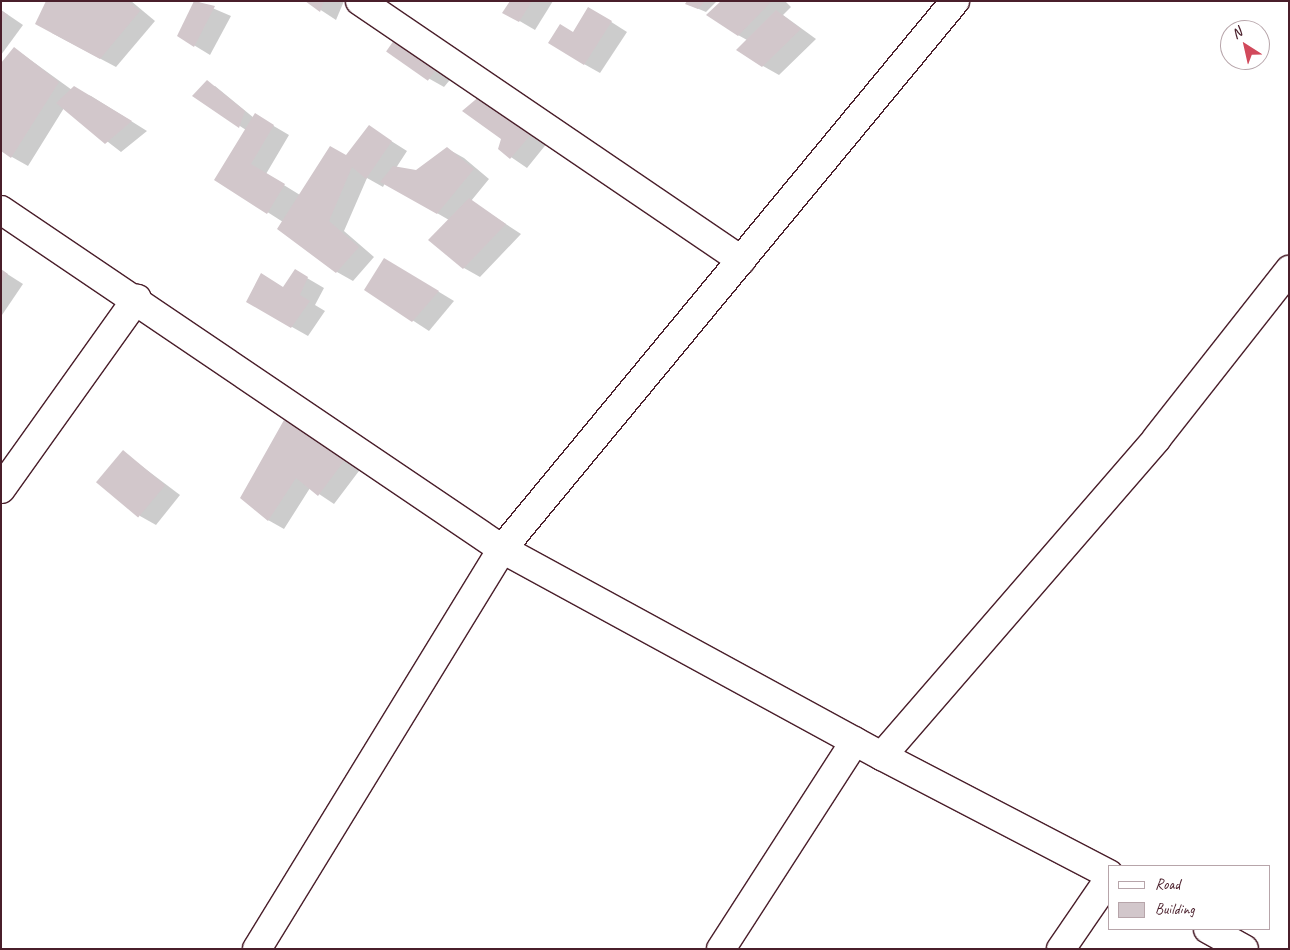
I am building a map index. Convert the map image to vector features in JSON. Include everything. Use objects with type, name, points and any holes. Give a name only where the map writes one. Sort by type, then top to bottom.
[{"type":"street","points":[[360,1],[741,260]]},
{"type":"street","points":[[257,949],[502,549],[955,1]]},
{"type":"street","points":[[1,210],[136,298],[502,549],[855,742],[1108,873]]},
{"type":"street","points":[[882,756],[1157,438],[1289,270]]},
{"type":"street","points":[[1,490],[136,298]]},
{"type":"street","points":[[721,949],[855,742]]},
{"type":"street","points":[[1061,949],[1108,879]]},
{"type":"street","points":[[1210,930],[1244,949]]},
{"type":"building","points":[[46,1],[128,1],[140,11],[100,59],[35,24]]},
{"type":"building","points":[[194,1],[215,6],[194,47],[177,36]]},
{"type":"building","points":[[305,1],[324,1],[320,12]]},
{"type":"building","points":[[510,1],[532,1],[519,22],[502,13]]},
{"type":"building","points":[[687,1],[705,1],[698,9],[685,4]]},
{"type":"building","points":[[721,1],[772,1],[738,36],[706,15]]},
{"type":"building","points":[[588,7],[612,21],[584,65],[548,43],[560,24],[573,32]]},
{"type":"building","points":[[1,10],[8,15],[1,24]]},
{"type":"building","points":[[776,10],[801,29],[762,67],[736,50]]},
{"type":"building","points":[[397,36],[439,65],[428,81],[386,52]]},
{"type":"building","points":[[14,47],[59,82],[11,158],[1,151],[1,63]]},
{"type":"building","points":[[207,80],[245,111],[239,128],[192,96]]},
{"type":"building","points":[[74,86],[132,121],[105,144],[56,103]]},
{"type":"building","points":[[481,95],[533,132],[510,159],[498,149],[501,139],[462,111]]},
{"type":"building","points":[[255,113],[274,125],[251,164],[285,184],[267,214],[214,180]]},
{"type":"building","points":[[369,125],[392,141],[366,179],[352,167],[329,221],[359,247],[336,273],[277,229],[330,146],[346,155]]},
{"type":"building","points":[[447,147],[474,169],[437,214],[380,182],[393,166],[416,170]]},
{"type":"building","points":[[469,198],[506,224],[463,269],[428,240]]},
{"type":"building","points":[[384,258],[439,291],[412,322],[364,290]]},
{"type":"building","points":[[1,269],[8,274],[1,284]]},
{"type":"building","points":[[295,269],[308,277],[300,295],[310,301],[291,328],[246,302],[261,273],[283,287]]},
{"type":"building","points":[[284,420],[347,457],[318,496],[296,478],[268,521],[240,498]]},
{"type":"building","points":[[123,450],[165,485],[138,518],[96,482]]}]
